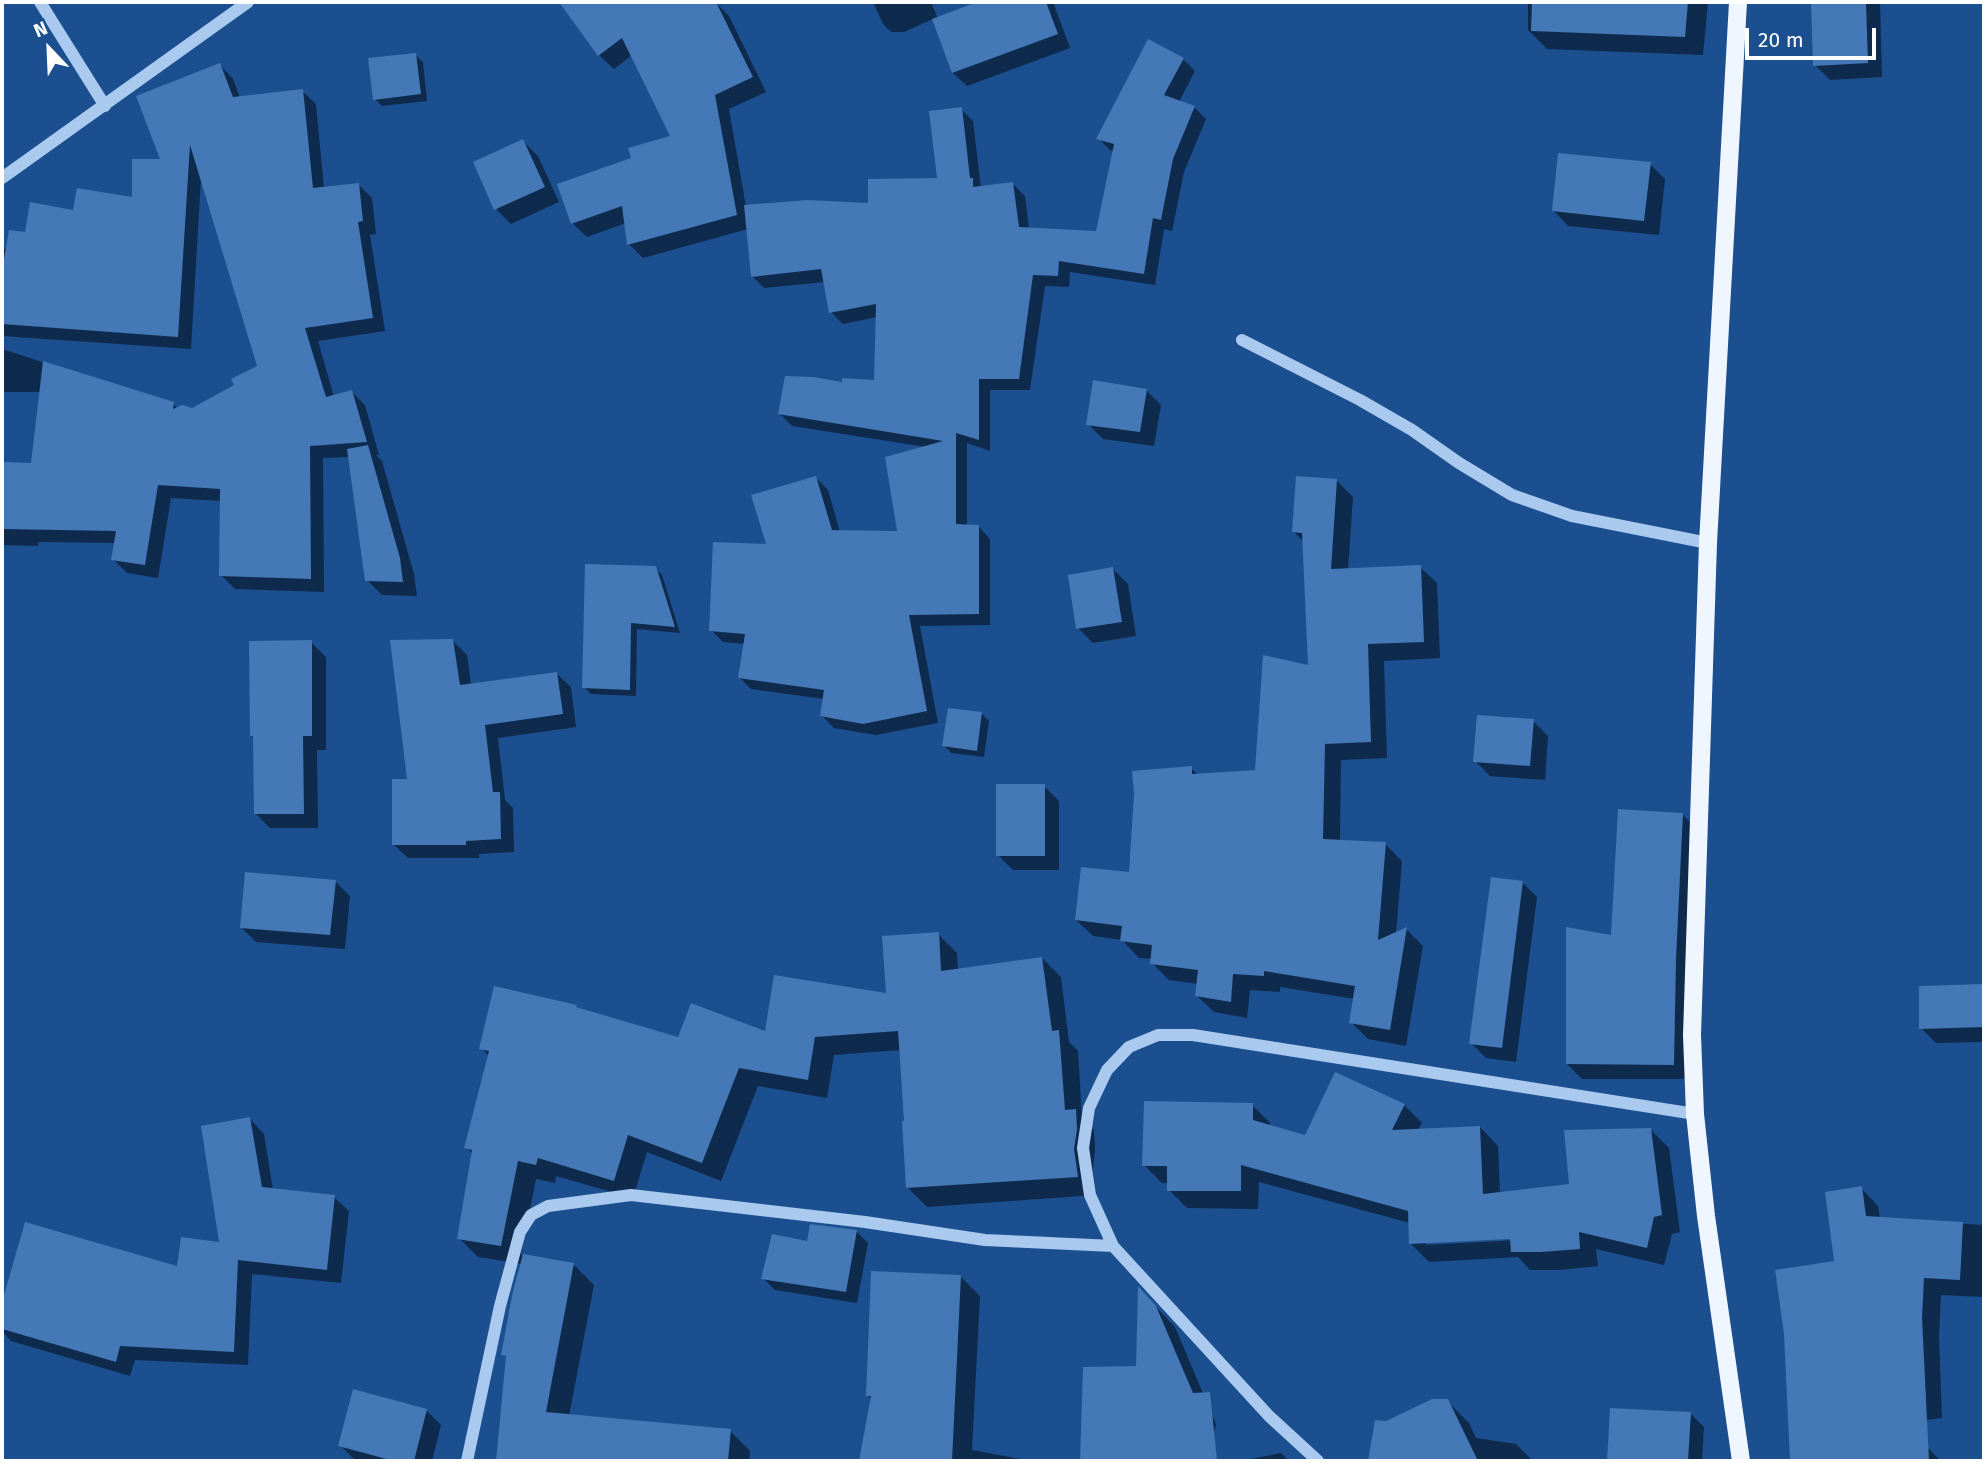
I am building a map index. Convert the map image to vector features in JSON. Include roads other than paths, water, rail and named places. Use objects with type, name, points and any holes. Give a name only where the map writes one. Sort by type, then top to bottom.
[{"type":"main road","points":[[1738,2],[1708,543],[1692,1035],[1695,1114],[1706,1216],[1741,1461]]},
{"type":"street","points":[[40,2],[105,106]]},
{"type":"street","points":[[2,178],[248,2]]},
{"type":"street","points":[[1242,341],[1371,406],[1512,495],[1572,516],[1708,543]]},
{"type":"street","points":[[1318,1461],[1269,1416],[1113,1246],[1090,1195],[1083,1148],[1089,1108],[1107,1070],[1129,1047],[1158,1035],[1193,1035],[1695,1114]]},
{"type":"street","points":[[467,1461],[500,1306],[520,1232],[531,1215],[548,1206],[631,1195],[865,1222],[985,1240],[1113,1246]]}]
